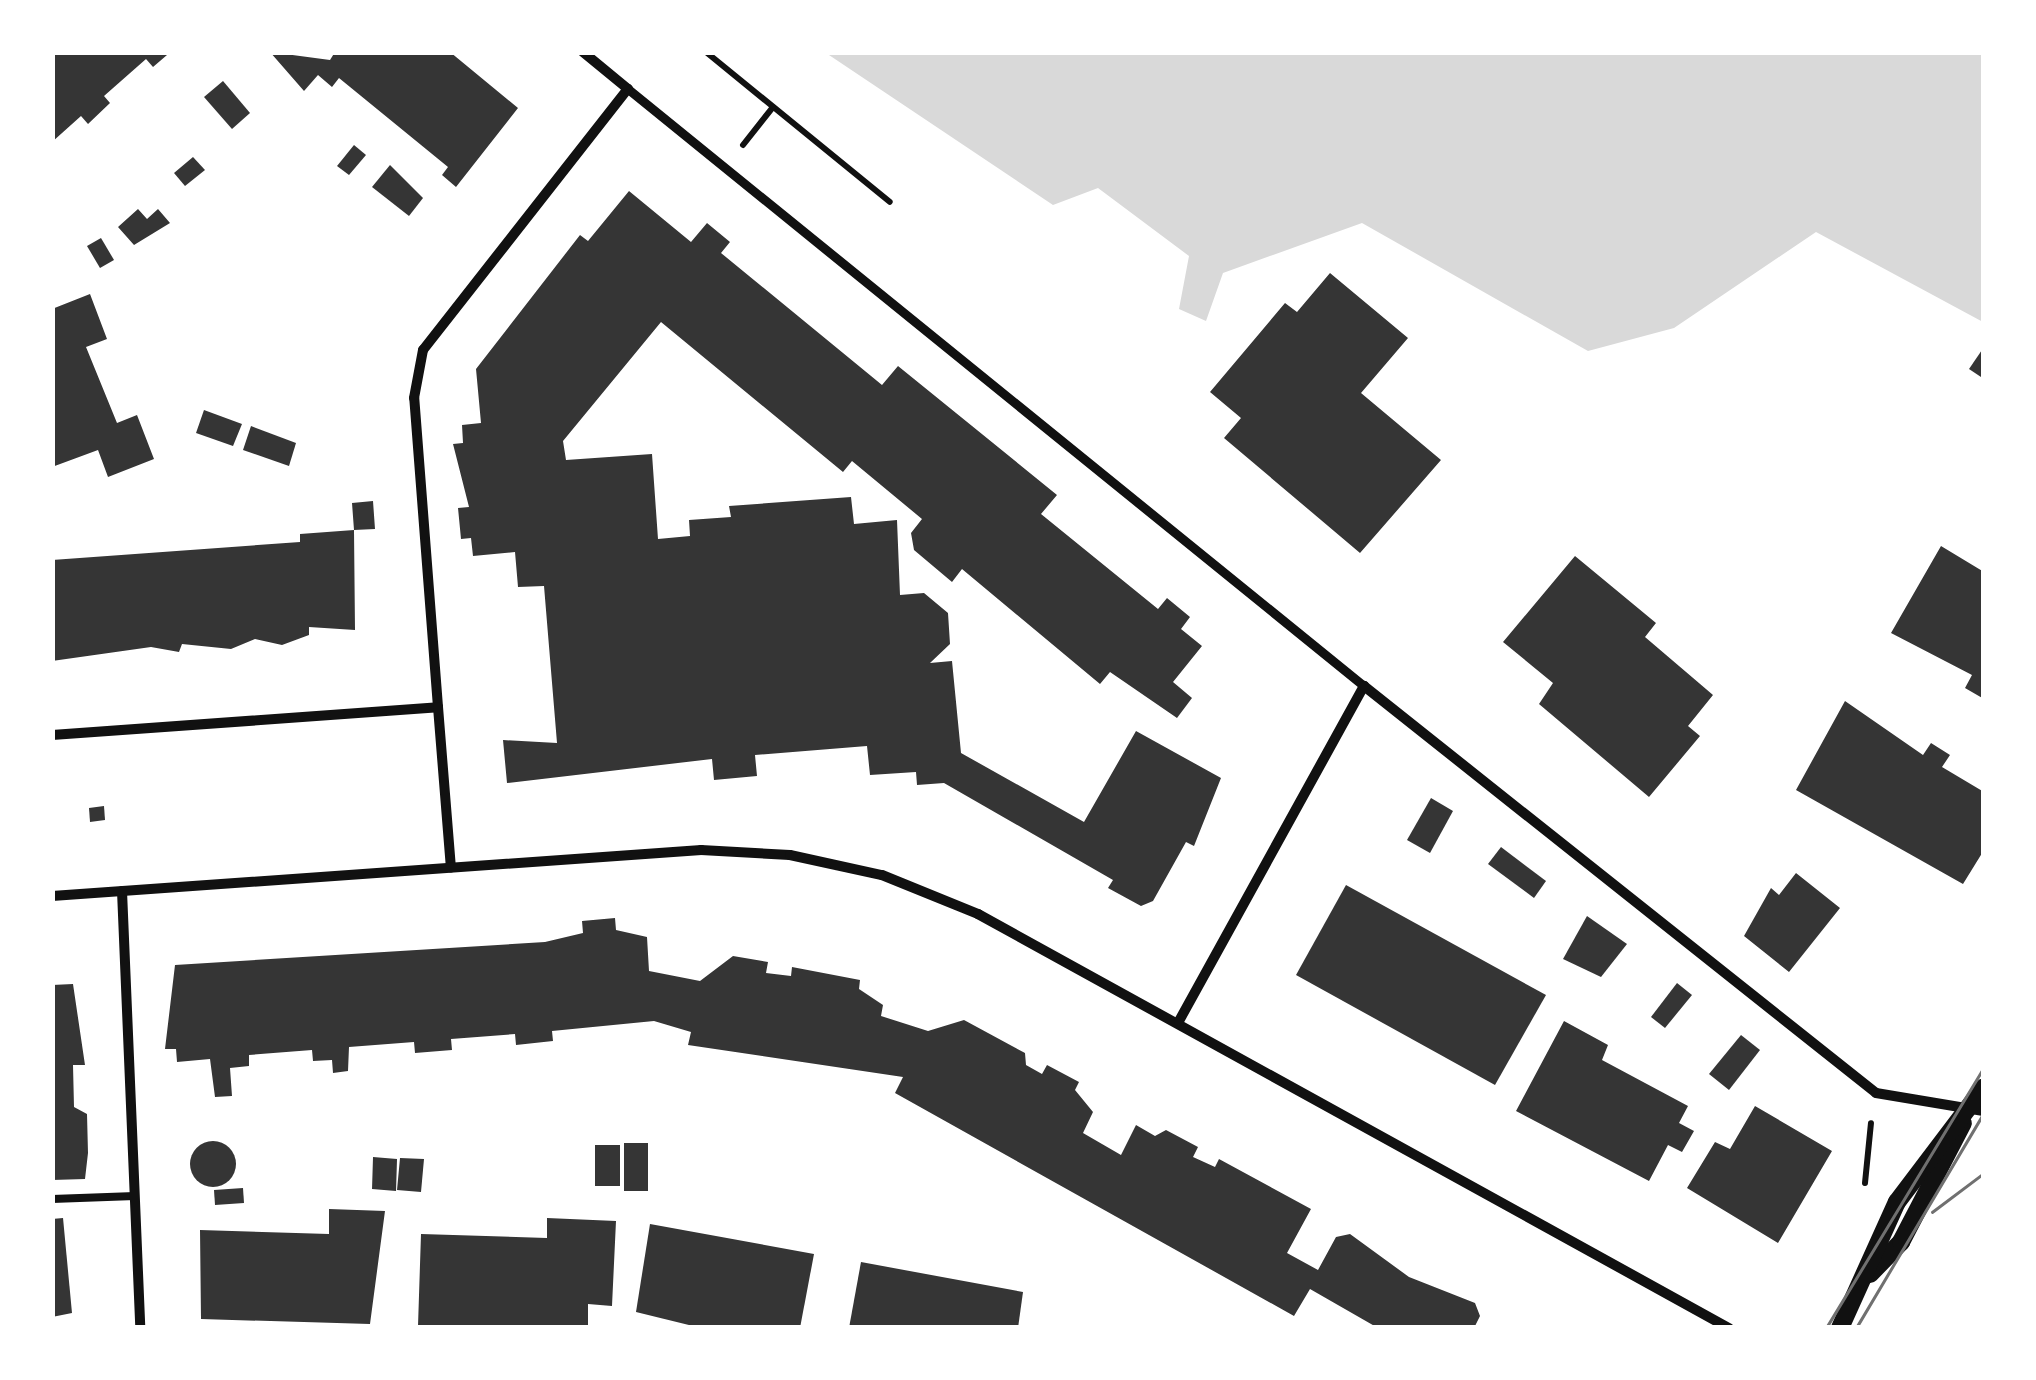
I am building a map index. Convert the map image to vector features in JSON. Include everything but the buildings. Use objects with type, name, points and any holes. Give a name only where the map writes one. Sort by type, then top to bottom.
[{"type":"street","points":[[582,52],[1364,686],[1876,1092],[1976,1110]]},
{"type":"street","points":[[450,868],[414,398],[422,350],[628,89]]},
{"type":"street","points":[[1179,1021],[1364,686]]},
{"type":"street","points":[[52,735],[438,706]]},
{"type":"street","points":[[52,896],[701,850],[790,855],[882,875],[978,914],[1179,1021],[1728,1328]]},
{"type":"street","points":[[122,891],[140,1328]]},
{"type":"street","points":[[1840,1328],[1869,1274],[1901,1242],[1976,1110],[1984,1087]]},
{"type":"lane","points":[[52,1200],[135,1196]]},
{"type":"path","points":[[706,52],[890,202]]},
{"type":"path","points":[[725,168],[773,108]]},
{"type":"shaded area","points":[[826,53],[1983,53],[1983,322],[1816,232],[1674,328],[1588,351],[1362,223],[1223,273],[1206,321],[1179,309],[1189,256],[1098,188],[1053,205]]},
{"type":"tram line","points":[[1826,1328],[1984,1067]]},
{"type":"tram line","points":[[1856,1328],[1984,1112]]},
{"type":"tram line","points":[[1932,1212],[1984,1173]]}]
